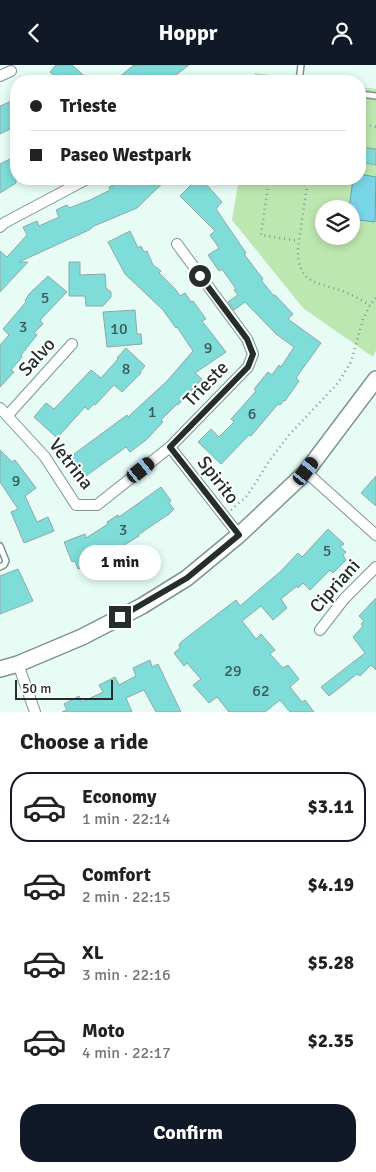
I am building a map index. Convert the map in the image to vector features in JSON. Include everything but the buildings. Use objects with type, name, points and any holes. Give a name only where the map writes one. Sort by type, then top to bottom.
[{"type":"street","points":[[0,76],[11,71]]},
{"type":"street","points":[[0,227],[4,223],[76,185]]},
{"type":"street","name":"Trieste","points":[[170,447],[248,367],[253,354],[247,339],[176,244]]},
{"type":"street","name":"Salvo","points":[[4,411],[72,344]]},
{"type":"street","points":[[0,669],[18,664],[82,637],[142,606],[187,578],[239,535],[306,471],[376,379]]},
{"type":"street","name":"Vetrina","points":[[4,411],[45,457],[76,505],[97,505],[170,447]]},
{"type":"street","name":"Spirito","points":[[170,447],[239,535]]},
{"type":"street","points":[[306,471],[376,535]]},
{"type":"street","name":"Cipriani","points":[[320,629],[344,599],[376,567]]},
{"type":"street","points":[[18,664],[35,712]]},
{"type":"lane","points":[[0,546],[6,561],[0,567]]},
{"type":"path","points":[[267,185],[260,235],[299,241]]},
{"type":"path","points":[[307,185],[298,256],[302,272],[315,283],[345,292],[370,305]]},
{"type":"path","points":[[224,516],[247,496],[288,436],[338,383],[350,362],[370,305],[376,298]]},
{"type":"green space","points":[[255,73],[271,75],[255,75]]},
{"type":"green space","points":[[366,88],[376,89],[376,350],[373,357],[303,308],[232,220],[238,185],[366,185]]},
{"type":"water","points":[[366,175],[376,177],[375,222],[360,220],[360,200],[350,200],[352,185],[366,185]]},
{"type":"route","points":[[120,617],[142,606],[187,578],[239,535],[170,447],[248,367],[253,354],[247,339],[200,276]]}]
